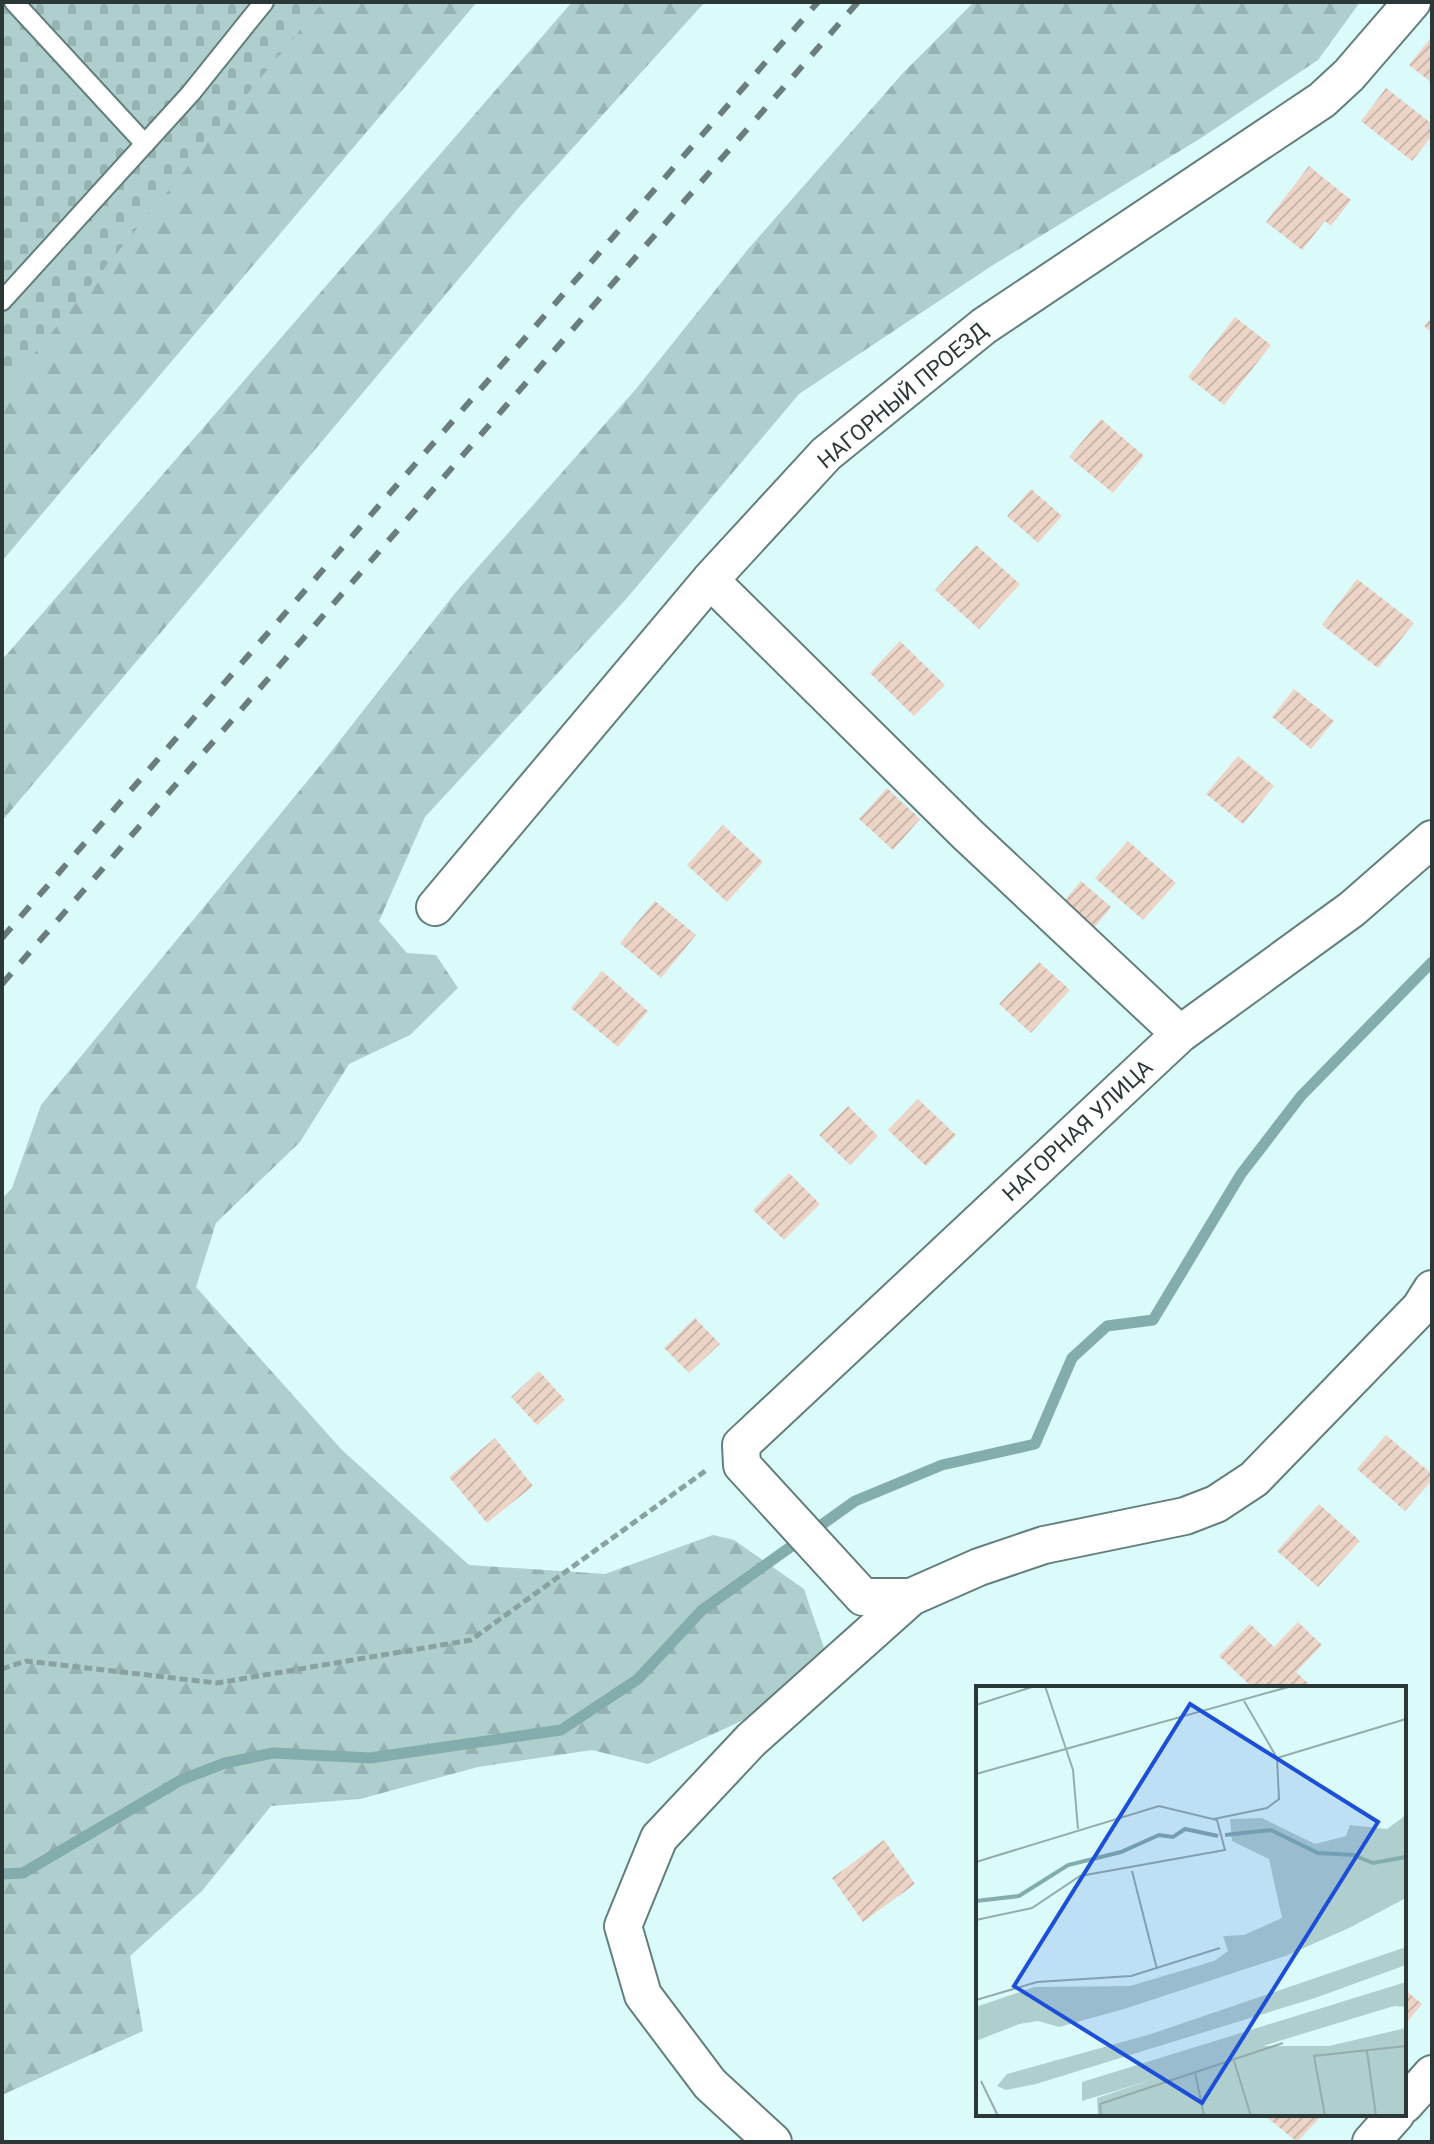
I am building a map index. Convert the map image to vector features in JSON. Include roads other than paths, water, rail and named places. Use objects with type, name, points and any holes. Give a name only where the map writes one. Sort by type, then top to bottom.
[{"type":"street","name":"НАГОРНЫЙ ПРОЕЗД","points":[[435,907],[710,580],[826,454],[939,359],[1322,100],[1349,75],[1412,2]]},
{"type":"street","points":[[710,580],[968,835],[1180,1034]]},
{"type":"street","name":"НАГОРНАЯ УЛИЦА","points":[[911,1597],[863,1597],[742,1465],[741,1445],[1180,1034],[1352,909],[1432,839]]},
{"type":"street","points":[[773,2142],[710,2084],[643,1995],[623,1926],[659,1838],[751,1740],[911,1597],[979,1567],[1044,1545],[1185,1516],[1216,1504],[1254,1479],[1420,1308],[1432,1289]]},
{"type":"street","points":[[1406,2103],[1432,2074]]},
{"type":"street","points":[[1371,2142],[1394,2116]]},
{"type":"lane","points":[[14,2],[145,144]]},
{"type":"lane","points":[[2,301],[191,93],[264,2]]},
{"type":"waterway","points":[[2,1874],[23,1873],[181,1780],[225,1763],[273,1753],[370,1758],[561,1730],[638,1679],[702,1610],[855,1501],[942,1465],[1035,1444],[1072,1358],[1107,1326],[1153,1320],[1241,1174],[1301,1096],[1432,962]]},
{"type":"railway","points":[[2,938],[818,2]]},
{"type":"railway","points":[[2,984],[858,2]]}]
